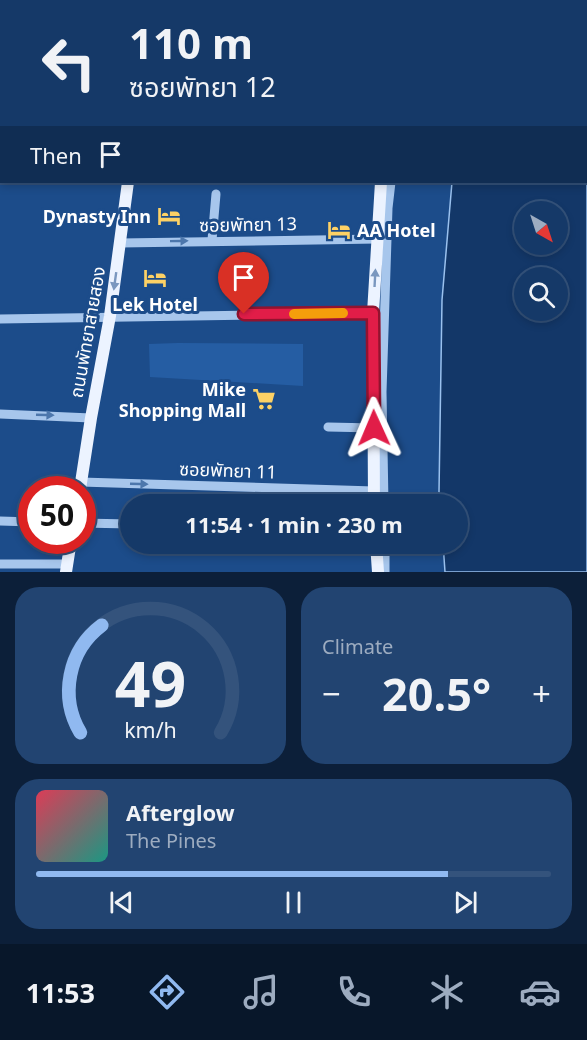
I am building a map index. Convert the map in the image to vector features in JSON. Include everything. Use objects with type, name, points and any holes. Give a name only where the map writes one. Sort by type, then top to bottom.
[{"type":"main road","name":"ถนนพัทยาสายสอง","points":[[81,476],[110,316],[128,183]]},
{"type":"main road","points":[[374,494],[373,313],[381,183]]},
{"type":"main road","points":[[377,554],[378,572]]},
{"type":"street","points":[[384,494],[382,393],[388,208],[391,183]]},
{"type":"street","points":[[212,240],[216,194]]},
{"type":"street","name":"ซอยพัทยา 13","points":[[120,243],[377,239]]},
{"type":"street","points":[[0,319],[373,313]]},
{"type":"street","points":[[0,414],[91,418]]},
{"type":"street","points":[[328,427],[374,428]]},
{"type":"street","name":"ซอยพัทยา 11","points":[[96,485],[374,490]]},
{"type":"street","points":[[0,520],[18,521]]},
{"type":"street","points":[[96,523],[120,524]]},
{"type":"street","points":[[385,554],[385,572]]},
{"type":"street","points":[[0,564],[66,568]]},
{"type":"shaded area","points":[[452,183],[587,183],[587,572],[445,572],[444,554],[468,554],[468,494],[439,494],[442,300]]},
{"type":"shaded area","points":[[149,344],[303,344],[303,386],[150,377]]},
{"type":"slow traffic","points":[[294,314],[343,313]]},
{"type":"place","name":"Dynasty Inn","points":[[169,216]]},
{"type":"place","name":"AA Hotel","points":[[339,230]]},
{"type":"place","name":"Lek Hotel","points":[[155,278]]},
{"type":"place","name":"Mike Shopping Mall","points":[[264,399]]},
{"type":"route","points":[[244,314],[373,313],[374,428]]}]
